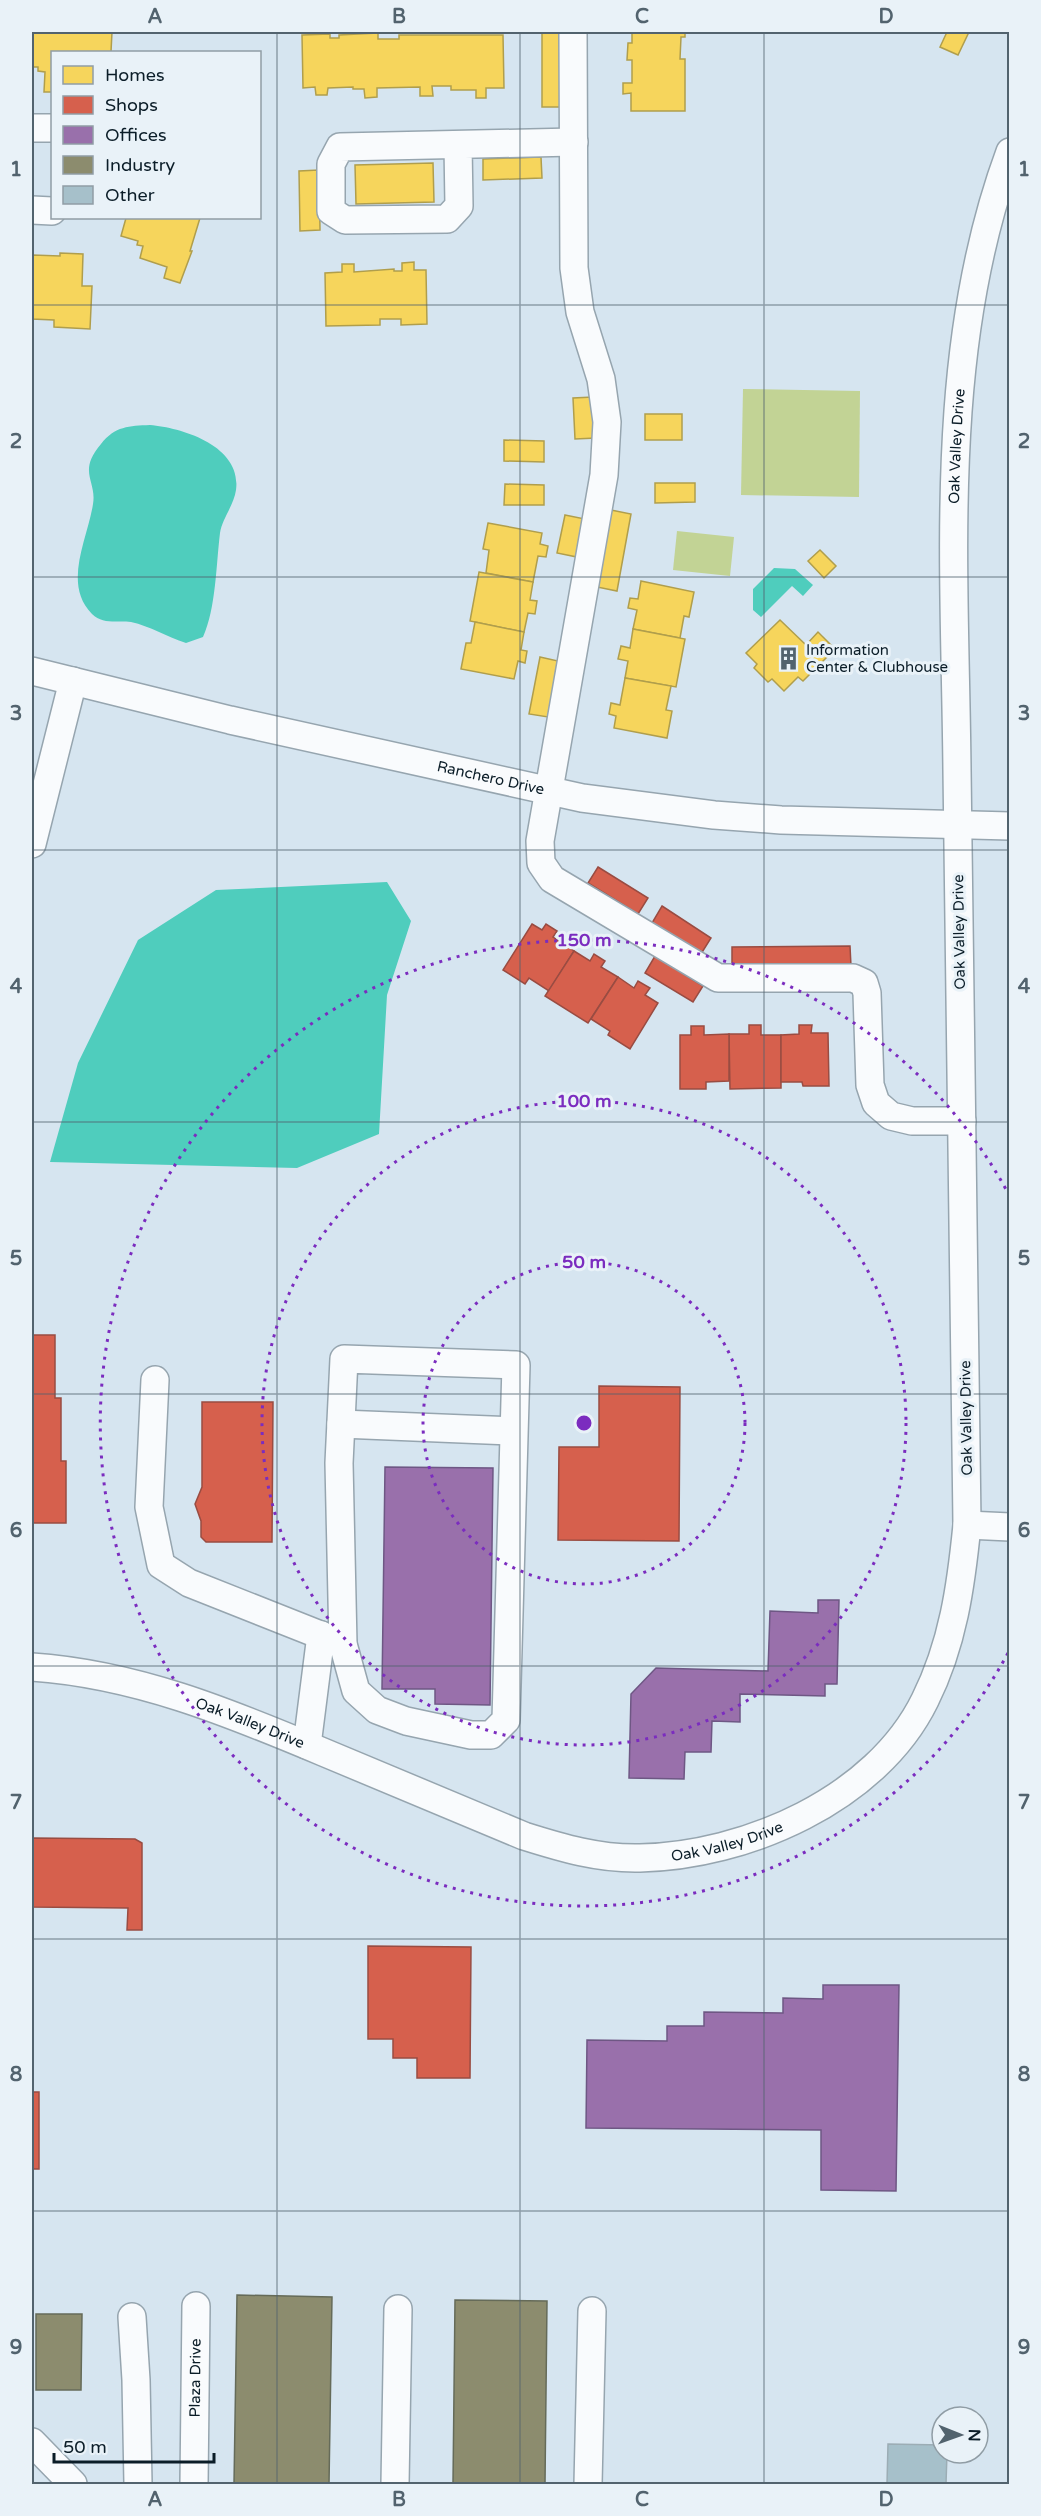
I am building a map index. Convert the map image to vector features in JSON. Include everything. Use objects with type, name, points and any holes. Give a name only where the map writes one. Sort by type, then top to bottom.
[{"type":"street","points":[[573,32],[574,268],[580,312],[601,379],[607,422],[604,475],[540,841],[541,863],[552,879],[718,978],[853,978],[864,983],[867,993],[870,1085],[876,1103],[891,1116],[912,1121],[962,1121]]},
{"type":"street","points":[[32,128],[51,128]]},
{"type":"street","points":[[458,145],[459,206],[447,219],[345,220],[331,211],[331,164],[340,147],[574,142]]},
{"type":"street","name":"Oak Valley Drive","points":[[32,1667],[67,1669],[155,1688],[232,1713],[524,1836],[565,1849],[599,1856],[639,1858],[686,1855],[758,1837],[802,1819],[851,1786],[892,1748],[924,1703],[946,1653],[960,1596],[967,1525],[955,479],[959,383],[972,288],[992,208],[1010,152]]},
{"type":"street","points":[[32,210],[51,211]]},
{"type":"street","name":"Ranchero Drive","points":[[32,671],[549,792],[714,815],[781,820],[1010,826]]},
{"type":"street","points":[[32,844],[42,758],[73,681]]},
{"type":"street","points":[[155,1380],[148,1507],[161,1565],[189,1583],[332,1639],[356,1691],[376,1710],[406,1721],[471,1735],[491,1735],[506,1720],[516,1365],[344,1359],[332,1639],[306,1745]]},
{"type":"street","points":[[341,1424],[513,1431]]},
{"type":"street","points":[[967,1525],[1010,1527]]},
{"type":"street","name":"Plaza Drive","points":[[194,2484],[196,2306]]},
{"type":"street","points":[[395,2484],[398,2309]]},
{"type":"street","points":[[588,2484],[591,2311]]},
{"type":"street","points":[[132,2317],[138,2484]]},
{"type":"street","points":[[32,2442],[73,2484]]},
{"type":"shaded area","points":[[743,389],[860,391],[859,497],[741,495]]},
{"type":"shaded area","points":[[150,425],[178,430],[208,442],[230,462],[235,475],[235,496],[220,533],[211,613],[203,637],[186,643],[131,622],[101,620],[92,614],[83,602],[79,589],[79,560],[94,496],[89,469],[90,462],[106,438],[117,430]]},
{"type":"shaded area","points":[[677,531],[734,537],[730,576],[673,570]]},
{"type":"shaded area","points":[[774,568],[795,569],[813,585],[803,596],[792,586],[761,617],[753,610],[753,589]]},
{"type":"shaded area","points":[[387,882],[411,921],[387,995],[379,1134],[297,1168],[50,1162],[78,1063],[138,940],[216,890]]},
{"type":"building: Homes","points":[[32,32],[112,32],[111,51],[51,51],[51,92],[44,92],[45,72],[38,71],[38,67],[32,67]]},
{"type":"building: Homes","points":[[542,32],[562,32],[562,107],[542,107]]},
{"type":"building: Homes","points":[[623,32],[685,32],[685,37],[681,37],[680,59],[685,59],[685,111],[631,111],[631,93],[623,94],[623,83],[632,83],[632,60],[627,60],[628,43],[632,43],[632,33]]},
{"type":"building: Homes","points":[[947,32],[969,32],[958,55],[940,47]]},
{"type":"building: Homes","points":[[378,33],[378,39],[399,39],[399,35],[503,35],[504,88],[486,88],[486,98],[476,98],[476,90],[451,90],[451,86],[432,86],[433,96],[420,96],[420,87],[377,88],[377,97],[365,98],[364,89],[353,89],[353,87],[328,88],[327,95],[316,95],[315,87],[303,88],[302,35],[330,34],[330,38],[339,38],[339,35]]},
{"type":"building: Homes","points":[[541,157],[542,178],[483,180],[483,159]]},
{"type":"building: Homes","points":[[433,163],[434,202],[356,204],[355,165]]},
{"type":"building: Homes","points":[[319,170],[320,230],[300,231],[299,171]]},
{"type":"building: Homes","points":[[126,219],[200,219],[190,251],[192,251],[180,283],[164,278],[167,267],[140,258],[143,246],[137,245],[138,241],[121,236]]},
{"type":"building: Homes","points":[[60,253],[83,254],[82,286],[92,286],[90,329],[54,327],[54,320],[32,319],[33,255],[60,256]]},
{"type":"building: Homes","points":[[414,262],[414,270],[426,270],[427,324],[401,325],[401,319],[380,319],[380,325],[326,326],[325,273],[342,272],[342,264],[354,264],[354,272],[394,269],[394,271],[402,271],[402,263]]},
{"type":"building: Homes","points":[[593,397],[596,438],[575,439],[573,398]]},
{"type":"building: Homes","points":[[645,414],[682,414],[682,440],[645,440]]},
{"type":"building: Homes","points":[[504,440],[544,441],[544,462],[504,461]]},
{"type":"building: Homes","points":[[655,483],[695,483],[695,502],[655,503]]},
{"type":"building: Homes","points":[[505,484],[544,485],[544,505],[504,505]]},
{"type":"building: Homes","points":[[611,510],[631,514],[617,591],[597,587]]},
{"type":"building: Homes","points":[[565,515],[585,519],[577,557],[557,553]]},
{"type":"building: Homes","points":[[488,523],[542,533],[540,544],[548,546],[546,557],[538,556],[533,582],[486,573],[489,550],[483,549]]},
{"type":"building: Homes","points":[[820,550],[836,566],[824,578],[808,561]]},
{"type":"building: Homes","points":[[479,572],[533,582],[530,600],[537,601],[535,614],[528,613],[524,632],[470,621]]},
{"type":"building: Homes","points":[[641,581],[694,592],[689,617],[684,616],[680,638],[633,629],[637,610],[628,608],[630,598],[638,599]]},
{"type":"building: Homes","name":"Information Center & Clubhouse","points":[[780,620],[806,645],[818,632],[835,649],[803,681],[798,677],[784,691],[772,679],[768,682],[754,668],[757,664],[746,653]]},
{"type":"building: Homes","points":[[475,622],[524,632],[521,650],[527,651],[525,663],[518,661],[514,679],[461,669],[466,643],[471,643]]},
{"type":"building: Homes","points":[[633,629],[685,639],[676,687],[625,678],[628,661],[618,659],[621,646],[630,648]]},
{"type":"building: Homes","points":[[540,657],[558,661],[548,717],[529,714]]},
{"type":"building: Homes","points":[[625,678],[671,686],[666,710],[672,711],[667,738],[614,728],[616,716],[609,714],[611,703],[620,705]]},
{"type":"building: Shops","points":[[598,867],[648,898],[638,914],[588,883]]},
{"type":"building: Shops","points":[[662,906],[711,938],[701,954],[652,923]]},
{"type":"building: Shops","points":[[532,924],[542,930],[546,924],[557,931],[553,937],[574,951],[549,991],[529,978],[525,984],[503,970]]},
{"type":"building: Shops","points":[[850,946],[851,966],[732,967],[732,947]]},
{"type":"building: Shops","points":[[574,951],[590,961],[594,954],[605,961],[601,967],[618,977],[588,1023],[545,996]]},
{"type":"building: Shops","points":[[655,956],[703,986],[693,1002],[645,973]]},
{"type":"building: Shops","points":[[618,977],[634,988],[638,981],[650,988],[645,995],[658,1003],[630,1049],[608,1035],[610,1031],[591,1019]]},
{"type":"building: Shops","points":[[749,1025],[761,1025],[761,1035],[781,1035],[781,1088],[730,1089],[729,1034],[749,1034]]},
{"type":"building: Shops","points":[[799,1025],[812,1025],[811,1033],[828,1033],[829,1086],[803,1086],[802,1082],[781,1082],[781,1035],[799,1034]]},
{"type":"building: Shops","points":[[691,1026],[704,1026],[704,1035],[729,1034],[729,1081],[706,1082],[706,1089],[680,1089],[680,1035],[691,1035]]},
{"type":"building: Shops","points":[[32,1335],[55,1335],[55,1398],[61,1398],[61,1461],[66,1461],[66,1523],[32,1523]]},
{"type":"building: Shops","points":[[599,1386],[680,1387],[679,1541],[558,1540],[559,1447],[599,1447]]},
{"type":"building: Shops","points":[[202,1402],[273,1402],[272,1542],[206,1542],[201,1537],[201,1521],[195,1504],[202,1487]]},
{"type":"building: Shops","points":[[32,1838],[135,1839],[142,1843],[142,1930],[127,1930],[128,1908],[32,1907]]},
{"type":"building: Shops","points":[[368,1946],[471,1947],[470,2078],[417,2078],[417,2058],[393,2058],[393,2039],[368,2039]]},
{"type":"building: Shops","points":[[32,2092],[39,2092],[39,2169],[32,2169]]},
{"type":"building: Offices","points":[[385,1467],[493,1468],[490,1705],[435,1704],[435,1689],[382,1689]]},
{"type":"building: Offices","points":[[818,1600],[839,1600],[837,1684],[825,1684],[825,1696],[740,1694],[740,1722],[712,1721],[711,1752],[685,1752],[684,1779],[629,1778],[631,1694],[656,1668],[768,1671],[770,1611],[818,1613]]},
{"type":"building: Offices","points":[[823,1985],[899,1985],[896,2191],[821,2190],[821,2130],[586,2128],[587,2040],[667,2041],[667,2026],[704,2026],[704,2012],[783,2013],[783,1998],[823,1999]]},
{"type":"building: Industry","points":[[237,2295],[332,2297],[329,2484],[234,2484]]},
{"type":"building: Industry","points":[[455,2300],[547,2301],[545,2484],[453,2484]]},
{"type":"building: Industry","points":[[36,2314],[82,2314],[81,2390],[36,2390]]},
{"type":"building: Other","points":[[888,2444],[930,2445],[930,2465],[947,2465],[946,2484],[887,2484]]},
{"type":"place","name":"Information Center & Clubhouse","points":[[788,659]]}]
